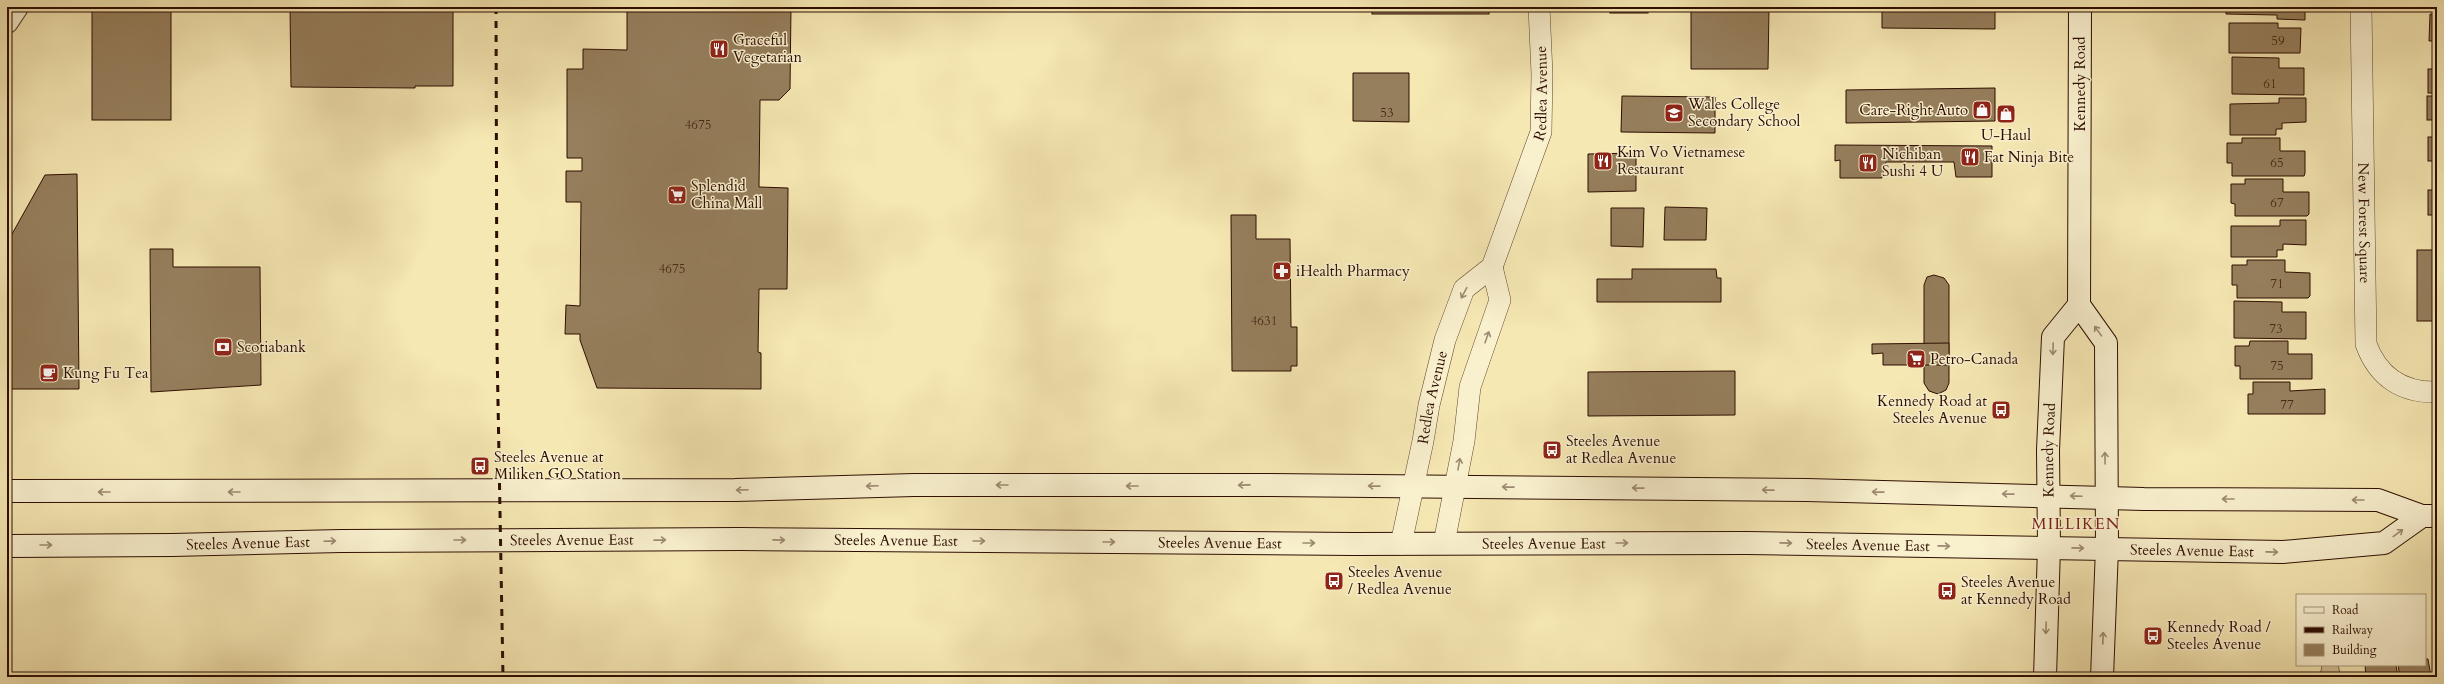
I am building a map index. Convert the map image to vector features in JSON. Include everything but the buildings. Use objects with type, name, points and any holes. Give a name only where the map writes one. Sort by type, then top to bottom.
[{"type":"main road","points":[[7,22],[17,7]]},
{"type":"main road","name":"Kennedy Road","points":[[2045,677],[2049,547],[2047,495],[2053,337],[2079,305],[2080,7]]},
{"type":"main road","points":[[2079,305],[2106,343],[2107,548],[2102,677]]},
{"type":"main road","name":"Steeles Avenue East","points":[[7,491],[735,490],[914,485],[1814,490],[2106,497],[2378,500],[2430,516]]},
{"type":"main road","name":"Steeles Avenue East","points":[[7,546],[172,545],[341,540],[740,539],[1400,544],[1747,543],[2283,552],[2384,543],[2430,516]]},
{"type":"street","name":"Redlea Avenue","points":[[1400,544],[1429,405],[1445,340],[1464,289],[1492,267],[1541,132],[1542,74],[1539,7]]},
{"type":"street","name":"New Forest Square","points":[[2362,7],[2366,344],[2376,366],[2394,383],[2421,392],[2437,392]]},
{"type":"street","points":[[1444,543],[1455,487],[1470,387],[1500,300],[1492,267]]},
{"type":"shaded area","points":[[2322,666],[2338,666],[2341,677],[2320,677]]},
{"type":"railway","points":[[496,7],[497,347],[503,677]]},
{"type":"place","name":"Graceful Vegetarian","points":[[719,49]]},
{"type":"place","name":"Care-Right Auto","points":[[1982,110]]},
{"type":"place","name":"Wales College Secondary School","points":[[1674,113]]},
{"type":"place","name":"U-Haul","points":[[2006,114]]},
{"type":"place","name":"Fat Ninja Bite","points":[[1970,157]]},
{"type":"place","name":"Kim Vo Vietnamese Restaurant","points":[[1603,161]]},
{"type":"place","name":"Nichiban Sushi 4 U","points":[[1868,163]]},
{"type":"place","name":"Splendid China Mall","points":[[677,195]]},
{"type":"place","name":"iHealth Pharmacy","points":[[1282,271]]},
{"type":"place","name":"Scotiabank","points":[[223,347]]},
{"type":"place","name":"Petro-Canada","points":[[1916,359]]},
{"type":"place","name":"Kung Fu Tea","points":[[49,373]]},
{"type":"place","name":"Kennedy Road at Steeles Avenue","points":[[2001,410]]},
{"type":"place","name":"Steeles Avenue at Redlea Avenue","points":[[1552,450]]},
{"type":"place","name":"Steeles Avenue at Miliken GO Station","points":[[480,466]]},
{"type":"place","name":"Steeles Avenue / Redlea Avenue","points":[[1334,581]]},
{"type":"place","name":"Steeles Avenue at Kennedy Road","points":[[1947,591]]},
{"type":"place","name":"Kennedy Road / Steeles Avenue","points":[[2153,636]]},
{"type":"district","name":"MILLIKEN","points":[[2076,523]]}]
